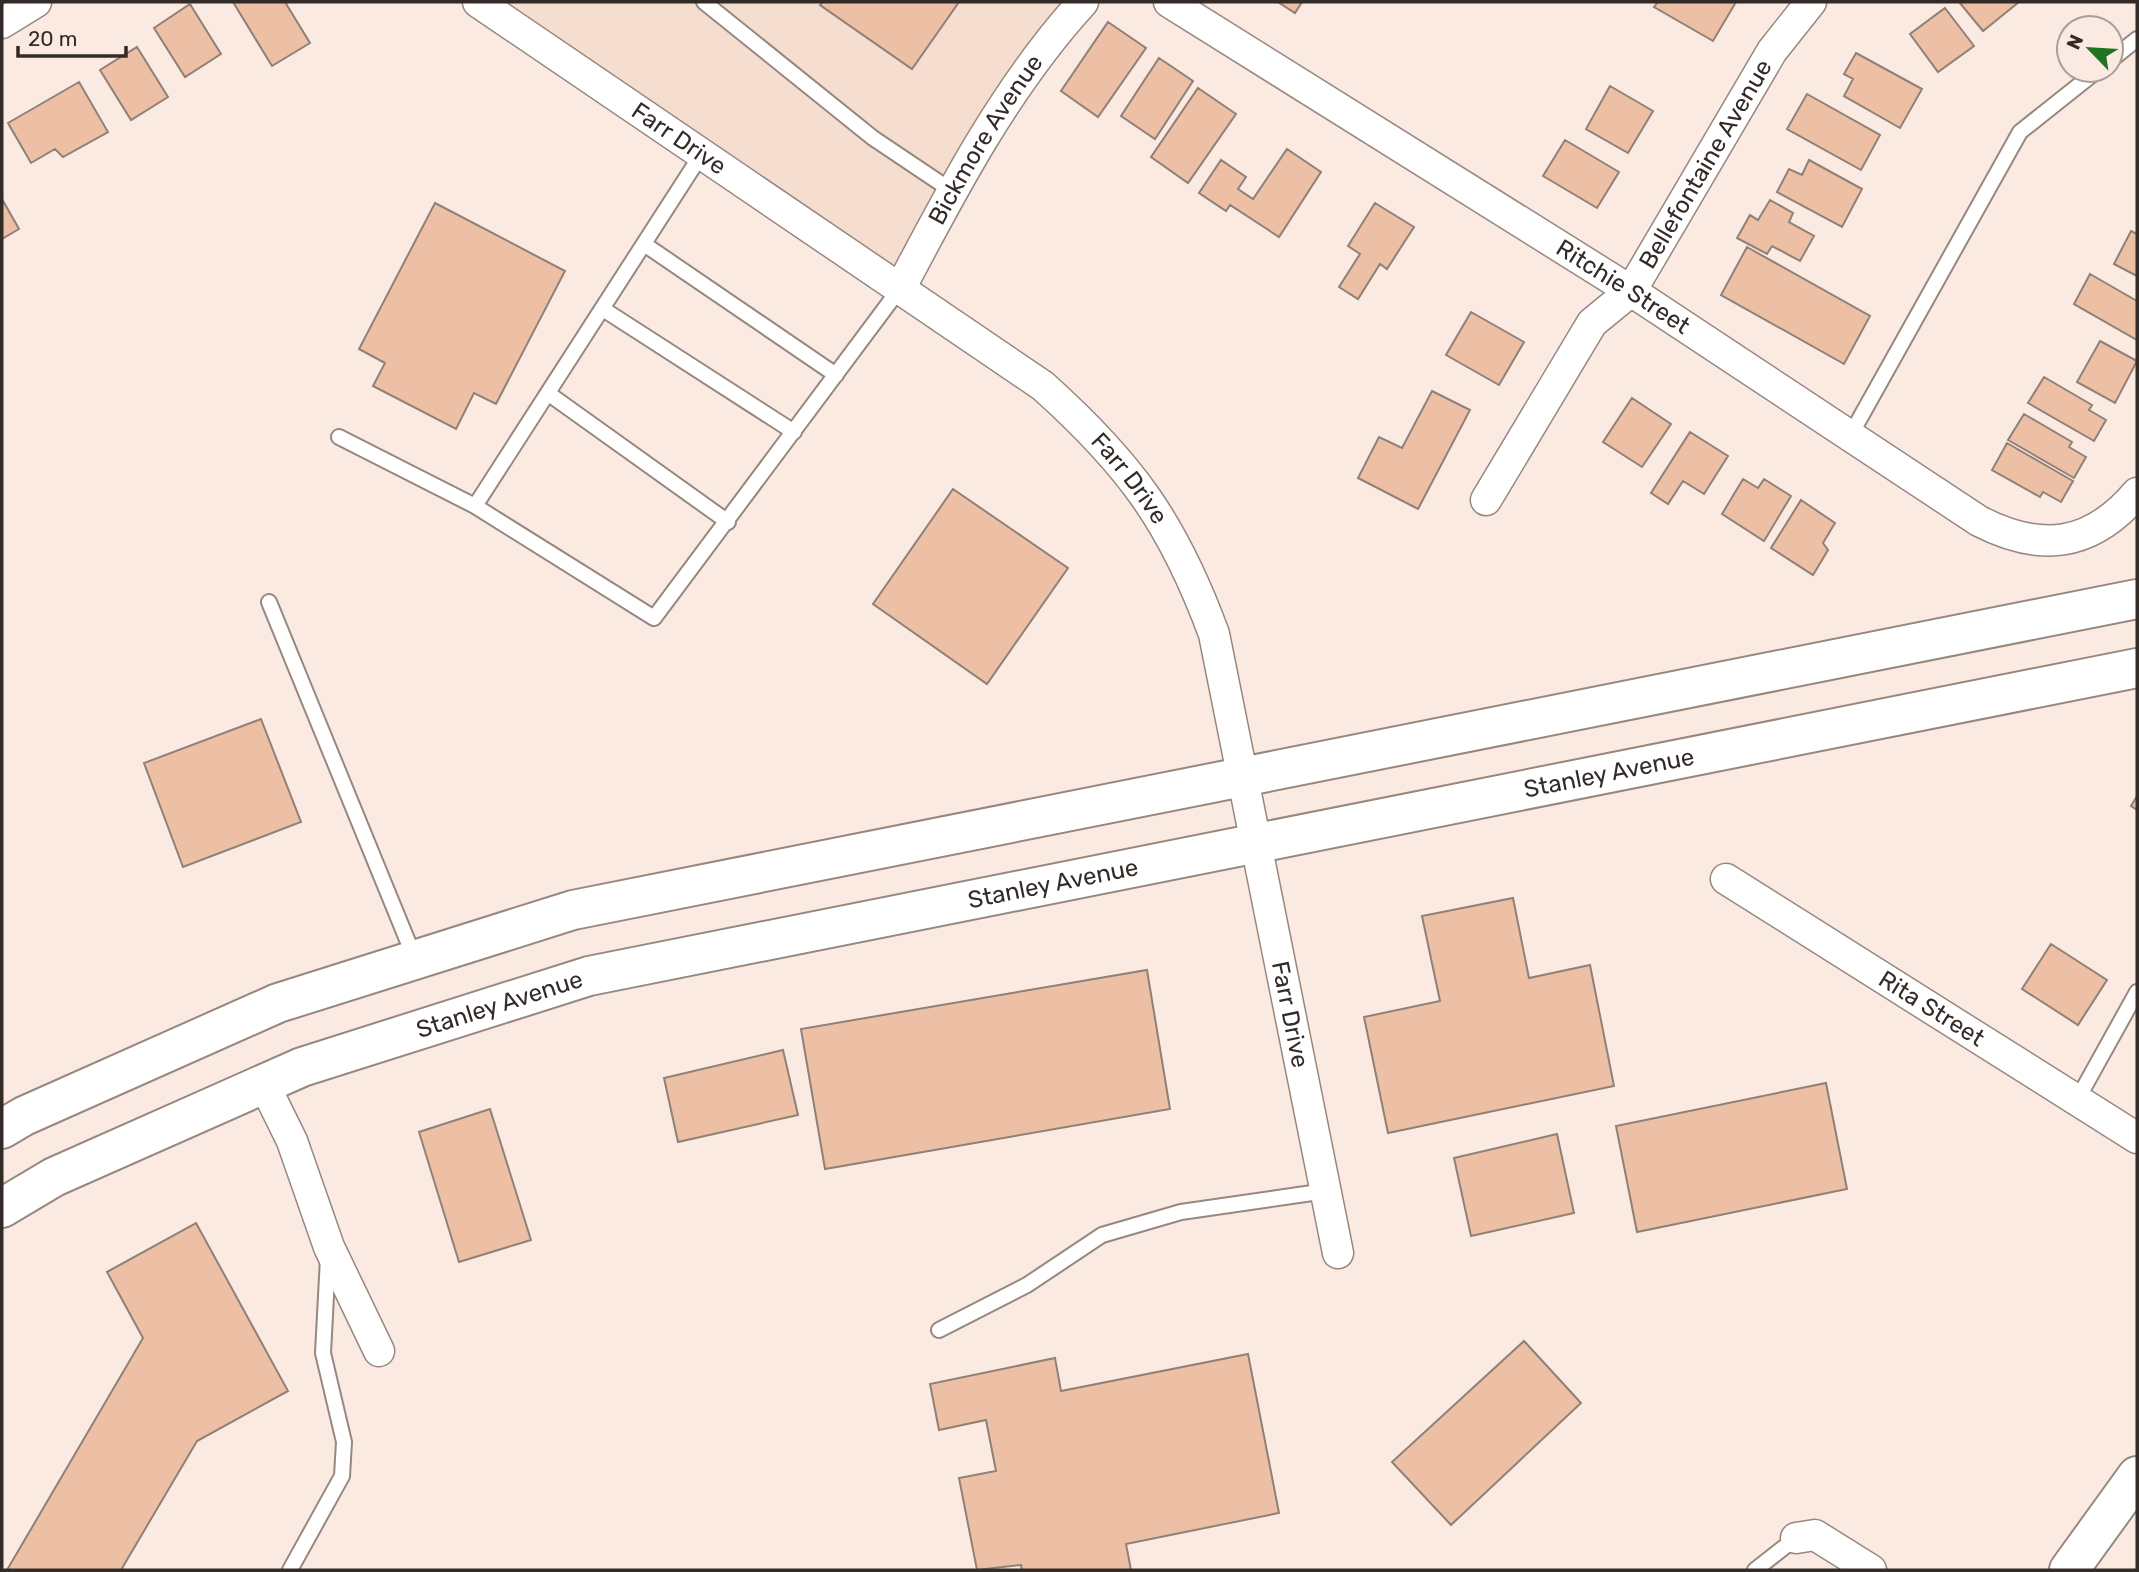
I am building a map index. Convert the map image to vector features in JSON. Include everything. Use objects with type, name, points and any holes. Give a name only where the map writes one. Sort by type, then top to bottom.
[{"type":"main road","points":[[2,1129],[24,1116],[278,1003],[573,910],[2137,600]]},
{"type":"main road","name":"Stanley Avenue","points":[[2,1208],[54,1177],[302,1067],[589,976],[2137,668]]},
{"type":"main road","points":[[2069,1570],[2137,1476]]},
{"type":"street","points":[[2,23],[36,2]]},
{"type":"street","name":"Farr Drive","points":[[478,2],[1043,386],[1088,426],[1128,470],[1162,519],[1191,572],[1214,634],[1338,1254]]},
{"type":"street","name":"Bickmore Avenue","points":[[901,287],[952,191],[996,119],[1054,33],[1083,2]]},
{"type":"street","name":"Ritchie Street","points":[[1169,2],[1631,291],[1979,522],[2023,540],[2051,542],[2082,535],[2120,513],[2137,493]]},
{"type":"street","name":"Bellefontaine Avenue","points":[[1486,500],[1592,323],[1631,291],[1772,51],[1811,2]]},
{"type":"street","name":"Rita Street","points":[[1726,879],[2137,1138]]},
{"type":"street","points":[[264,1084],[292,1141],[328,1247],[379,1351]]},
{"type":"street","points":[[1796,1538],[1815,1535],[1871,1570]]},
{"type":"lane","points":[[704,2],[873,138],[952,191]]},
{"type":"lane","points":[[1850,436],[2020,132],[2080,84]]},
{"type":"lane","points":[[475,506],[701,155]]},
{"type":"lane","points":[[644,243],[836,375]]},
{"type":"lane","points":[[339,437],[475,506],[654,618],[901,287]]},
{"type":"lane","points":[[603,309],[794,432]]},
{"type":"lane","points":[[549,394],[728,522]]},
{"type":"lane","points":[[269,602],[416,960]]},
{"type":"lane","points":[[2077,1100],[2137,992]]},
{"type":"lane","points":[[939,1330],[1027,1284],[1102,1235],[1181,1212],[1325,1191]]},
{"type":"lane","points":[[290,1570],[342,1476],[344,1442],[323,1353],[328,1247]]},
{"type":"lane","points":[[1755,1570],[1796,1538]]},
{"type":"shaded area","points":[[490,2],[1080,2],[901,287]]},
{"type":"building","points":[[233,2],[285,2],[310,43],[272,66]]},
{"type":"building","points":[[823,2],[959,2],[912,69],[820,5]]},
{"type":"building","points":[[1278,2],[1302,2],[1295,13]]},
{"type":"building","points":[[1658,2],[1736,2],[1713,41],[1654,7]]},
{"type":"building","points":[[1959,2],[2019,2],[1983,31]]},
{"type":"building","points":[[190,4],[221,54],[185,77],[154,28]]},
{"type":"building","points":[[1945,8],[1974,46],[1938,72],[1910,34]]},
{"type":"building","points":[[1108,22],[1146,48],[1098,117],[1061,91]]},
{"type":"building","points":[[137,47],[168,97],[131,120],[100,70]]},
{"type":"building","points":[[1856,53],[1922,89],[1900,128],[1844,96],[1853,79],[1844,74]]},
{"type":"building","points":[[1159,58],[1193,81],[1155,139],[1121,116]]},
{"type":"building","points":[[79,82],[108,132],[63,157],[55,149],[31,163],[8,123]]},
{"type":"building","points":[[1610,86],[1653,111],[1628,153],[1586,129]]},
{"type":"building","points":[[1198,88],[1236,114],[1188,183],[1151,157]]},
{"type":"building","points":[[1807,94],[1880,135],[1861,170],[1787,129]]},
{"type":"building","points":[[1565,140],[1619,172],[1597,208],[1543,176]]},
{"type":"building","points":[[1287,149],[1321,172],[1279,237],[1230,205],[1226,211],[1199,193],[1221,160],[1246,177],[1238,189],[1253,199]]},
{"type":"building","points":[[1809,160],[1862,189],[1842,227],[1777,192],[1789,169],[1802,175]]},
{"type":"building","points":[[2,199],[19,229],[2,239]]},
{"type":"building","points":[[1770,200],[1793,213],[1789,222],[1814,236],[1800,261],[1772,246],[1767,254],[1737,238],[1750,215],[1758,220]]},
{"type":"building","points":[[435,203],[565,271],[496,404],[474,393],[456,429],[373,386],[385,363],[359,349]]},
{"type":"building","points":[[1375,203],[1414,227],[1387,269],[1380,264],[1358,299],[1339,287],[1360,254],[1348,246]]},
{"type":"building","points":[[2131,231],[2137,234],[2137,276],[2114,264]]},
{"type":"building","points":[[1747,247],[1870,316],[1844,364],[1721,295]]},
{"type":"building","points":[[2090,274],[2137,301],[2137,340],[2074,304]]},
{"type":"building","points":[[1471,312],[1524,342],[1499,385],[1446,355]]},
{"type":"building","points":[[2100,341],[2137,361],[2115,403],[2077,382]]},
{"type":"building","points":[[2044,377],[2092,405],[2089,410],[2106,420],[2094,441],[2028,403]]},
{"type":"building","points":[[1432,391],[1470,410],[1418,509],[1358,478],[1379,437],[1402,448]]},
{"type":"building","points":[[1632,398],[1671,424],[1642,467],[1603,442]]},
{"type":"building","points":[[2024,414],[2072,442],[2069,447],[2086,457],[2074,478],[2008,440]]},
{"type":"building","points":[[1690,432],[1728,456],[1704,494],[1683,481],[1668,504],[1651,493]]},
{"type":"building","points":[[2007,443],[2073,481],[2061,502],[2043,492],[2040,497],[1992,470]]},
{"type":"building","points":[[1743,479],[1758,488],[1764,479],[1791,496],[1764,541],[1722,514]]},
{"type":"building","points":[[953,489],[1068,568],[987,684],[873,604]]},
{"type":"building","points":[[1801,500],[1835,523],[1823,543],[1828,550],[1813,575],[1771,548]]},
{"type":"building","points":[[261,719],[301,822],[183,867],[144,763]]},
{"type":"building","points":[[2137,796],[2137,810],[2131,806]]},
{"type":"building","points":[[1513,898],[1529,978],[1590,965],[1614,1086],[1388,1133],[1364,1017],[1440,1001],[1422,916]]},
{"type":"building","points":[[2051,944],[2107,980],[2078,1025],[2022,989]]},
{"type":"building","points":[[1147,970],[1170,1109],[825,1169],[801,1029]]},
{"type":"building","points":[[783,1050],[798,1115],[678,1142],[664,1078]]},
{"type":"building","points":[[1826,1083],[1847,1189],[1637,1232],[1616,1126]]},
{"type":"building","points":[[490,1109],[531,1240],[459,1262],[419,1132]]},
{"type":"building","points":[[1557,1134],[1574,1213],[1471,1236],[1454,1158]]},
{"type":"building","points":[[196,1223],[288,1391],[197,1441],[121,1570],[7,1570],[143,1338],[107,1272]]},
{"type":"building","points":[[1524,1341],[1581,1403],[1451,1525],[1392,1462]]},
{"type":"building","points":[[1248,1354],[1279,1513],[1126,1544],[1131,1570],[1022,1570],[1021,1565],[977,1570],[959,1478],[996,1471],[986,1420],[939,1430],[930,1384],[1055,1358],[1061,1391]]}]
